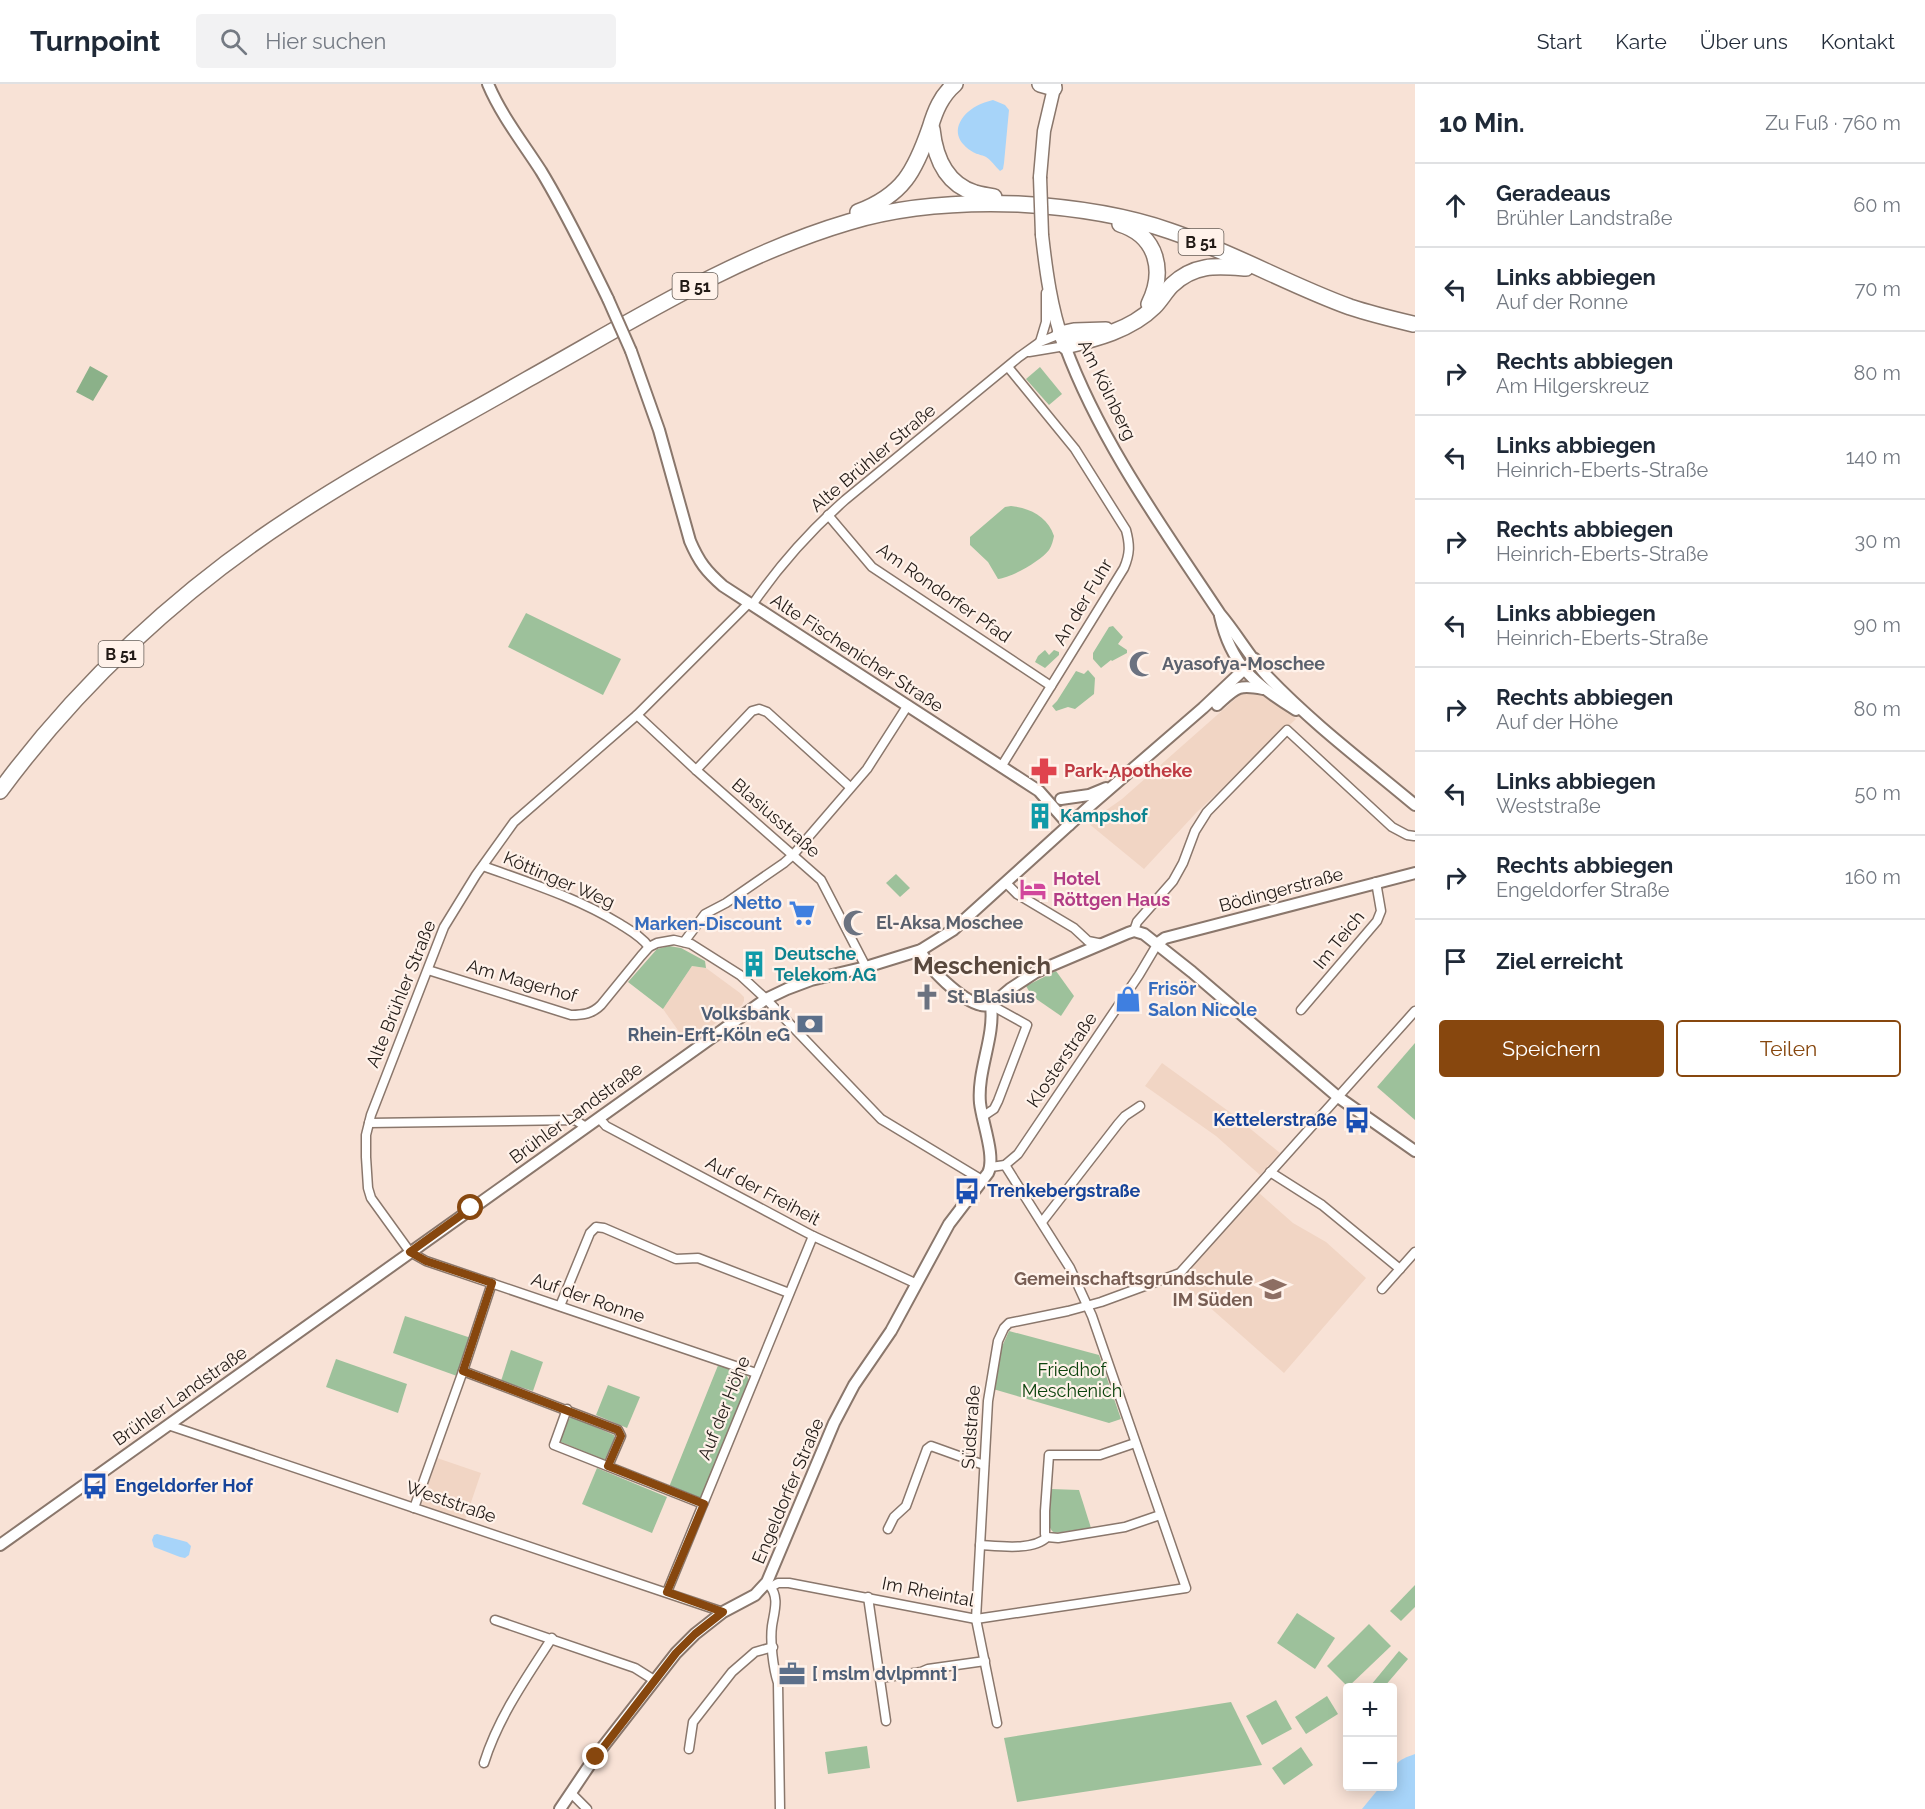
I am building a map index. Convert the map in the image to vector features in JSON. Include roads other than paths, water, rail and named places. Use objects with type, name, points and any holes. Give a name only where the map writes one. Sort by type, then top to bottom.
[{"type":"highway","points":[[829,229],[857,212],[880,203],[902,184],[918,161],[940,102],[955,84]]},
{"type":"highway","points":[[931,123],[933,144],[937,155],[946,172],[955,182],[976,194],[1022,204]]},
{"type":"highway","name":"B 51","points":[[0,791],[75,700],[126,649],[205,580],[290,518],[346,483],[678,295],[766,252],[855,220],[912,210],[972,204],[1022,204],[1089,211],[1170,231],[1350,307],[1413,324]]},
{"type":"highway","points":[[1089,211],[1133,229],[1150,246],[1156,261],[1158,276],[1156,288],[1143,315]]},
{"type":"highway","points":[[1063,340],[1100,337],[1134,322],[1154,307],[1173,284],[1197,269],[1216,265],[1261,268]]},
{"type":"main road","name":"Am Kölnberg","points":[[1049,85],[1040,177],[1042,235],[1046,274],[1063,340]]},
{"type":"street","name":"Alte Fischenicher Straße","points":[[488,84],[502,113],[542,174],[608,299],[631,351],[659,430],[696,555],[705,570],[723,586],[1040,791]]},
{"type":"street","points":[[1040,342],[1046,322],[1046,274]]},
{"type":"street","name":"Alte Brühler Straße","points":[[410,1252],[371,1198],[366,1157],[369,1123],[436,945],[451,914],[514,822],[637,715],[751,604],[828,515],[1040,342],[1063,340]]},
{"type":"street","name":"Alte Brühler Straße","points":[[1029,352],[1063,340]]},
{"type":"street","name":"Am Kölnberg","points":[[1063,340],[1091,408],[1136,488],[1220,614],[1254,659],[1267,675],[1317,723],[1415,805]]},
{"type":"street","name":"An der Fuhr","points":[[1001,767],[1124,568],[1129,557],[1130,544],[1126,530],[1075,449],[1008,367]]},
{"type":"street","name":"Am Rondorfer Pfad","points":[[828,515],[872,567],[1051,686]]},
{"type":"street","name":"Am Kölnberg","points":[[1220,614],[1223,630],[1244,669],[1263,689],[1317,723]]},
{"type":"street","name":"Brühler Landstraße","points":[[0,1545],[766,999],[811,980],[866,967],[921,950],[953,930],[1082,813],[1203,708],[1254,659]]},
{"type":"street","points":[[1203,708],[1215,706],[1241,686],[1263,689]]},
{"type":"street","points":[[684,942],[705,915],[726,903],[793,855],[867,769],[908,705]]},
{"type":"street","points":[[696,770],[752,711],[759,709],[767,712],[850,787]]},
{"type":"street","name":"Blasiusstraße","points":[[637,715],[821,880],[866,967]]},
{"type":"street","points":[[1134,931],[1137,922],[1173,881],[1183,863],[1195,831],[1207,813],[1287,730],[1392,827],[1414,837]]},
{"type":"street","points":[[1061,798],[1089,795],[1115,784]]},
{"type":"street","points":[[1040,791],[1061,798],[1082,813]]},
{"type":"street","points":[[1040,791],[1070,825]]},
{"type":"street","name":"Köttinger Weg","points":[[483,866],[585,904],[628,929],[650,947]]},
{"type":"street","name":"Bödingerstraße","points":[[1158,943],[1164,938],[1415,873]]},
{"type":"street","name":"Im Teich","points":[[1301,1010],[1377,921],[1381,911],[1376,882]]},
{"type":"street","points":[[1006,883],[1017,894],[1074,928],[1092,943],[1103,944]]},
{"type":"street","points":[[991,1005],[1036,972],[1134,931],[1144,934],[1158,943],[1338,1097],[1415,1151]]},
{"type":"street","points":[[1077,956],[1082,945],[1081,935]]},
{"type":"street","points":[[650,947],[665,941],[684,942],[701,949],[740,975],[881,1119],[982,1180],[991,1167],[982,1118],[980,1087],[993,1020],[991,1005]]},
{"type":"street","name":"Klosterstraße","points":[[1005,1165],[1018,1154],[1139,975],[1158,943]]},
{"type":"street","name":"Am Magerhof","points":[[428,970],[571,1015],[582,1015],[594,1012],[650,947]]},
{"type":"street","points":[[921,950],[923,958],[942,980],[957,992],[980,1005],[991,1005],[1028,1025],[998,1101],[994,1109],[982,1118]]},
{"type":"street","points":[[1088,1305],[1180,1273],[1415,1011]]},
{"type":"street","points":[[1042,1222],[1118,1124],[1140,1106]]},
{"type":"street","name":"Auf der Freiheit","points":[[599,1118],[606,1126],[813,1236],[917,1284]]},
{"type":"street","points":[[369,1123],[575,1120],[586,1127]]},
{"type":"street","points":[[980,1545],[1014,1546],[1039,1543],[1047,1537],[1058,1538],[1125,1527],[1160,1515],[1088,1305],[1070,1268],[1005,1165],[991,1167]]},
{"type":"street","points":[[1270,1172],[1322,1205],[1400,1269]]},
{"type":"street","name":"Engeldorfer Straße","points":[[560,1809],[654,1680],[695,1634],[723,1612],[769,1585],[834,1423],[854,1386],[891,1331],[949,1224],[982,1180]]},
{"type":"street","points":[[560,1306],[590,1233],[596,1227],[604,1228],[676,1259],[698,1258],[789,1293]]},
{"type":"street","name":"Auf der Höhe","points":[[667,1592],[813,1236]]},
{"type":"street","name":"Auf der Ronne","points":[[410,1252],[426,1261],[756,1373]]},
{"type":"street","points":[[1382,1289],[1415,1252]]},
{"type":"street","points":[[414,1508],[492,1283]]},
{"type":"street","name":"Südstraße","points":[[997,1723],[976,1619],[988,1401],[996,1351],[1004,1328],[1010,1323],[1088,1305]]},
{"type":"street","points":[[463,1371],[567,1409],[621,1432],[608,1466]]},
{"type":"street","points":[[567,1409],[554,1444],[704,1504]]},
{"type":"street","name":"Weststraße","points":[[168,1425],[723,1612]]},
{"type":"street","points":[[1047,1537],[1045,1511],[1049,1455],[1100,1455],[1135,1443]]},
{"type":"street","points":[[888,1529],[894,1517],[906,1506],[927,1449],[931,1446],[984,1465]]},
{"type":"street","name":"Im Rheintal","points":[[769,1585],[789,1583],[976,1619],[1186,1588],[1160,1515]]},
{"type":"street","points":[[769,1585],[776,1595],[775,1618],[772,1626],[778,1693],[780,1809]]},
{"type":"street","points":[[868,1597],[886,1721]]},
{"type":"street","points":[[495,1620],[635,1668],[654,1680]]},
{"type":"street","points":[[484,1763],[492,1741],[521,1685],[552,1638]]},
{"type":"street","points":[[689,1749],[693,1722],[732,1672],[755,1652],[773,1647]]},
{"type":"street","points":[[880,1678],[984,1661]]},
{"type":"street","points":[[571,1793],[587,1809]]},
{"type":"water","points":[[993,100],[1005,105],[1009,110],[1004,163],[1000,171],[988,158],[966,147],[958,133],[960,122],[967,113]]},
{"type":"water","points":[[157,1534],[187,1542],[191,1546],[189,1555],[185,1558],[180,1557],[154,1547],[152,1540]]},
{"type":"water","points":[[1415,1754],[1415,1809],[1362,1809],[1377,1791],[1397,1791],[1397,1764]]},
{"type":"place","name":"Ayasofya-Moschee","points":[[1142,664]]},
{"type":"place","name":"Park-Apotheke","points":[[1044,771]]},
{"type":"place","name":"Kampshof","points":[[1040,816]]},
{"type":"place","name":"Hotel Röttgen Haus","points":[[1033,889]]},
{"type":"place","name":"Netto Marken-Discount","points":[[802,913]]},
{"type":"place","name":"El-Aksa Moschee","points":[[856,923]]},
{"type":"place","name":"Deutsche Telekom AG","points":[[754,964]]},
{"type":"place","name":"St. Blasius","points":[[927,997]]},
{"type":"place","name":"Frisör Salon Nicole","points":[[1128,999]]},
{"type":"place","name":"Volksbank Rhein-Erft-Köln eG","points":[[810,1024]]},
{"type":"place","name":"Kettelerstraße","points":[[1357,1120]]},
{"type":"place","name":"Trenkebergstraße","points":[[967,1191]]},
{"type":"place","name":"Gemeinschaftsgrundschule IM Süden","points":[[1273,1289]]},
{"type":"place","name":"Engeldorfer Hof","points":[[95,1486]]},
{"type":"place","name":"[ mslm dvlpmnt ]","points":[[792,1674]]},
{"type":"district","name":"Meschenich","points":[[982,966]]},
{"type":"park label","name":"Friedhof Meschenich","points":[[1072,1380]]}]
